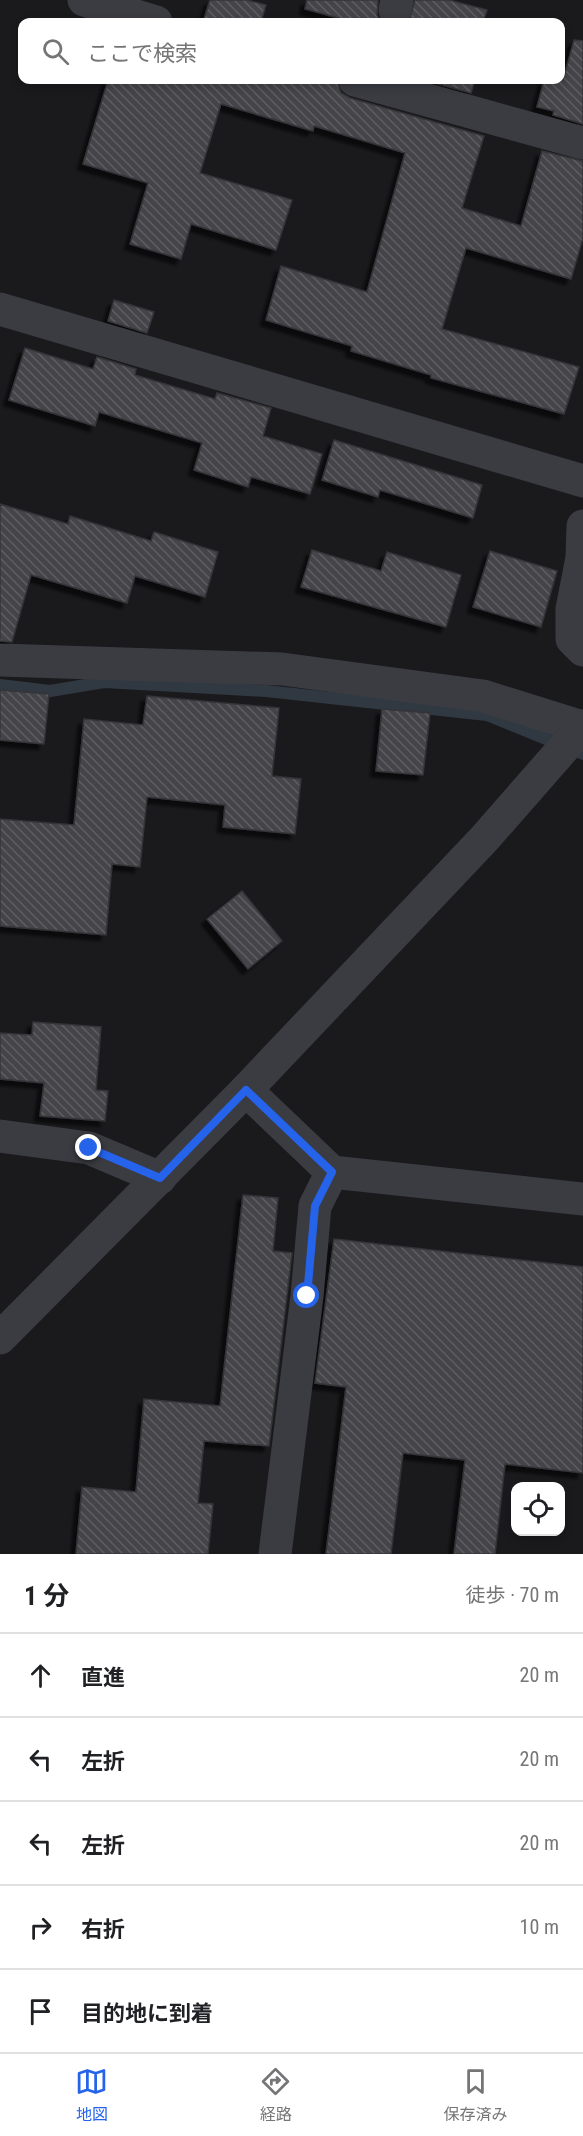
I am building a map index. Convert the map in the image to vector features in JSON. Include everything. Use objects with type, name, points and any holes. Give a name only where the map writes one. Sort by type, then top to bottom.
[{"type":"street","points":[[84,0],[143,18]]},
{"type":"street","points":[[370,84],[583,142]]},
{"type":"street","points":[[0,309],[583,481]]},
{"type":"street","points":[[583,526],[582,558],[571,623],[572,639],[583,650]]},
{"type":"street","points":[[0,660],[282,669],[317,673],[483,696],[582,727],[484,839],[246,1090],[0,1338]]},
{"type":"street","points":[[246,1090],[332,1172],[583,1199]]},
{"type":"street","points":[[0,1136],[89,1148],[160,1178]]},
{"type":"street","points":[[275,1554],[307,1296],[315,1206],[332,1172]]},
{"type":"building","points":[[210,0],[247,0],[266,5],[262,18],[204,18]]},
{"type":"building","points":[[307,0],[378,0],[379,18],[338,18],[305,9]]},
{"type":"building","points":[[415,0],[449,0],[487,10],[484,18],[410,18]]},
{"type":"building","points":[[574,40],[583,41],[583,124],[553,115],[554,111],[537,107],[543,84],[565,84],[565,73]]},
{"type":"building","points":[[107,84],[338,84],[341,93],[350,98],[484,136],[462,208],[521,226],[542,151],[583,161],[583,238],[571,279],[466,248],[442,329],[579,367],[564,414],[431,378],[431,375],[351,351],[352,346],[266,320],[281,266],[367,292],[405,153],[314,126],[313,131],[221,104],[200,173],[292,200],[276,250],[191,224],[181,259],[130,244],[148,183],[83,164]]},
{"type":"building","points":[[438,84],[474,84],[471,93]]},
{"type":"building","points":[[114,300],[154,312],[147,333],[108,321]]},
{"type":"building","points":[[25,348],[93,369],[97,357],[136,369],[135,375],[215,399],[217,393],[271,408],[263,436],[322,454],[310,494],[251,477],[248,487],[194,470],[202,443],[99,412],[95,426],[9,400]]},
{"type":"building","points":[[334,440],[482,485],[473,518],[380,490],[378,497],[322,480]]},
{"type":"building","points":[[0,504],[68,524],[70,516],[151,541],[154,532],[218,552],[205,597],[135,576],[127,603],[31,575],[12,642],[0,641]]},
{"type":"building","points":[[312,550],[381,571],[387,552],[461,575],[446,627],[301,587]]},
{"type":"building","points":[[490,551],[557,571],[541,627],[473,607]]},
{"type":"building","points":[[0,690],[49,694],[44,744],[0,740]]},
{"type":"building","points":[[147,696],[279,708],[272,776],[301,779],[295,834],[223,827],[225,805],[147,797],[140,867],[112,864],[106,935],[0,926],[0,819],[74,825],[84,719],[143,725]]},
{"type":"building","points":[[382,709],[430,713],[423,775],[376,771]]},
{"type":"building","points":[[242,891],[282,941],[248,969],[207,919]]},
{"type":"building","points":[[33,1022],[101,1027],[96,1090],[108,1091],[105,1121],[40,1116],[44,1083],[0,1079],[0,1033],[32,1035]]},
{"type":"building","points":[[243,1195],[278,1198],[273,1251],[292,1253],[269,1446],[204,1441],[198,1503],[213,1504],[208,1554],[76,1554],[82,1487],[136,1492],[144,1399],[220,1406]]},
{"type":"building","points":[[334,1239],[583,1267],[583,1473],[505,1464],[495,1554],[454,1554],[465,1460],[403,1453],[391,1554],[326,1554],[346,1387],[315,1383]]},
{"type":"waterway","points":[[0,685],[50,691],[104,682],[266,691],[487,715],[583,754]]},
{"type":"route","points":[[89,1148],[160,1178],[246,1090],[332,1172],[315,1206],[307,1296]]}]
